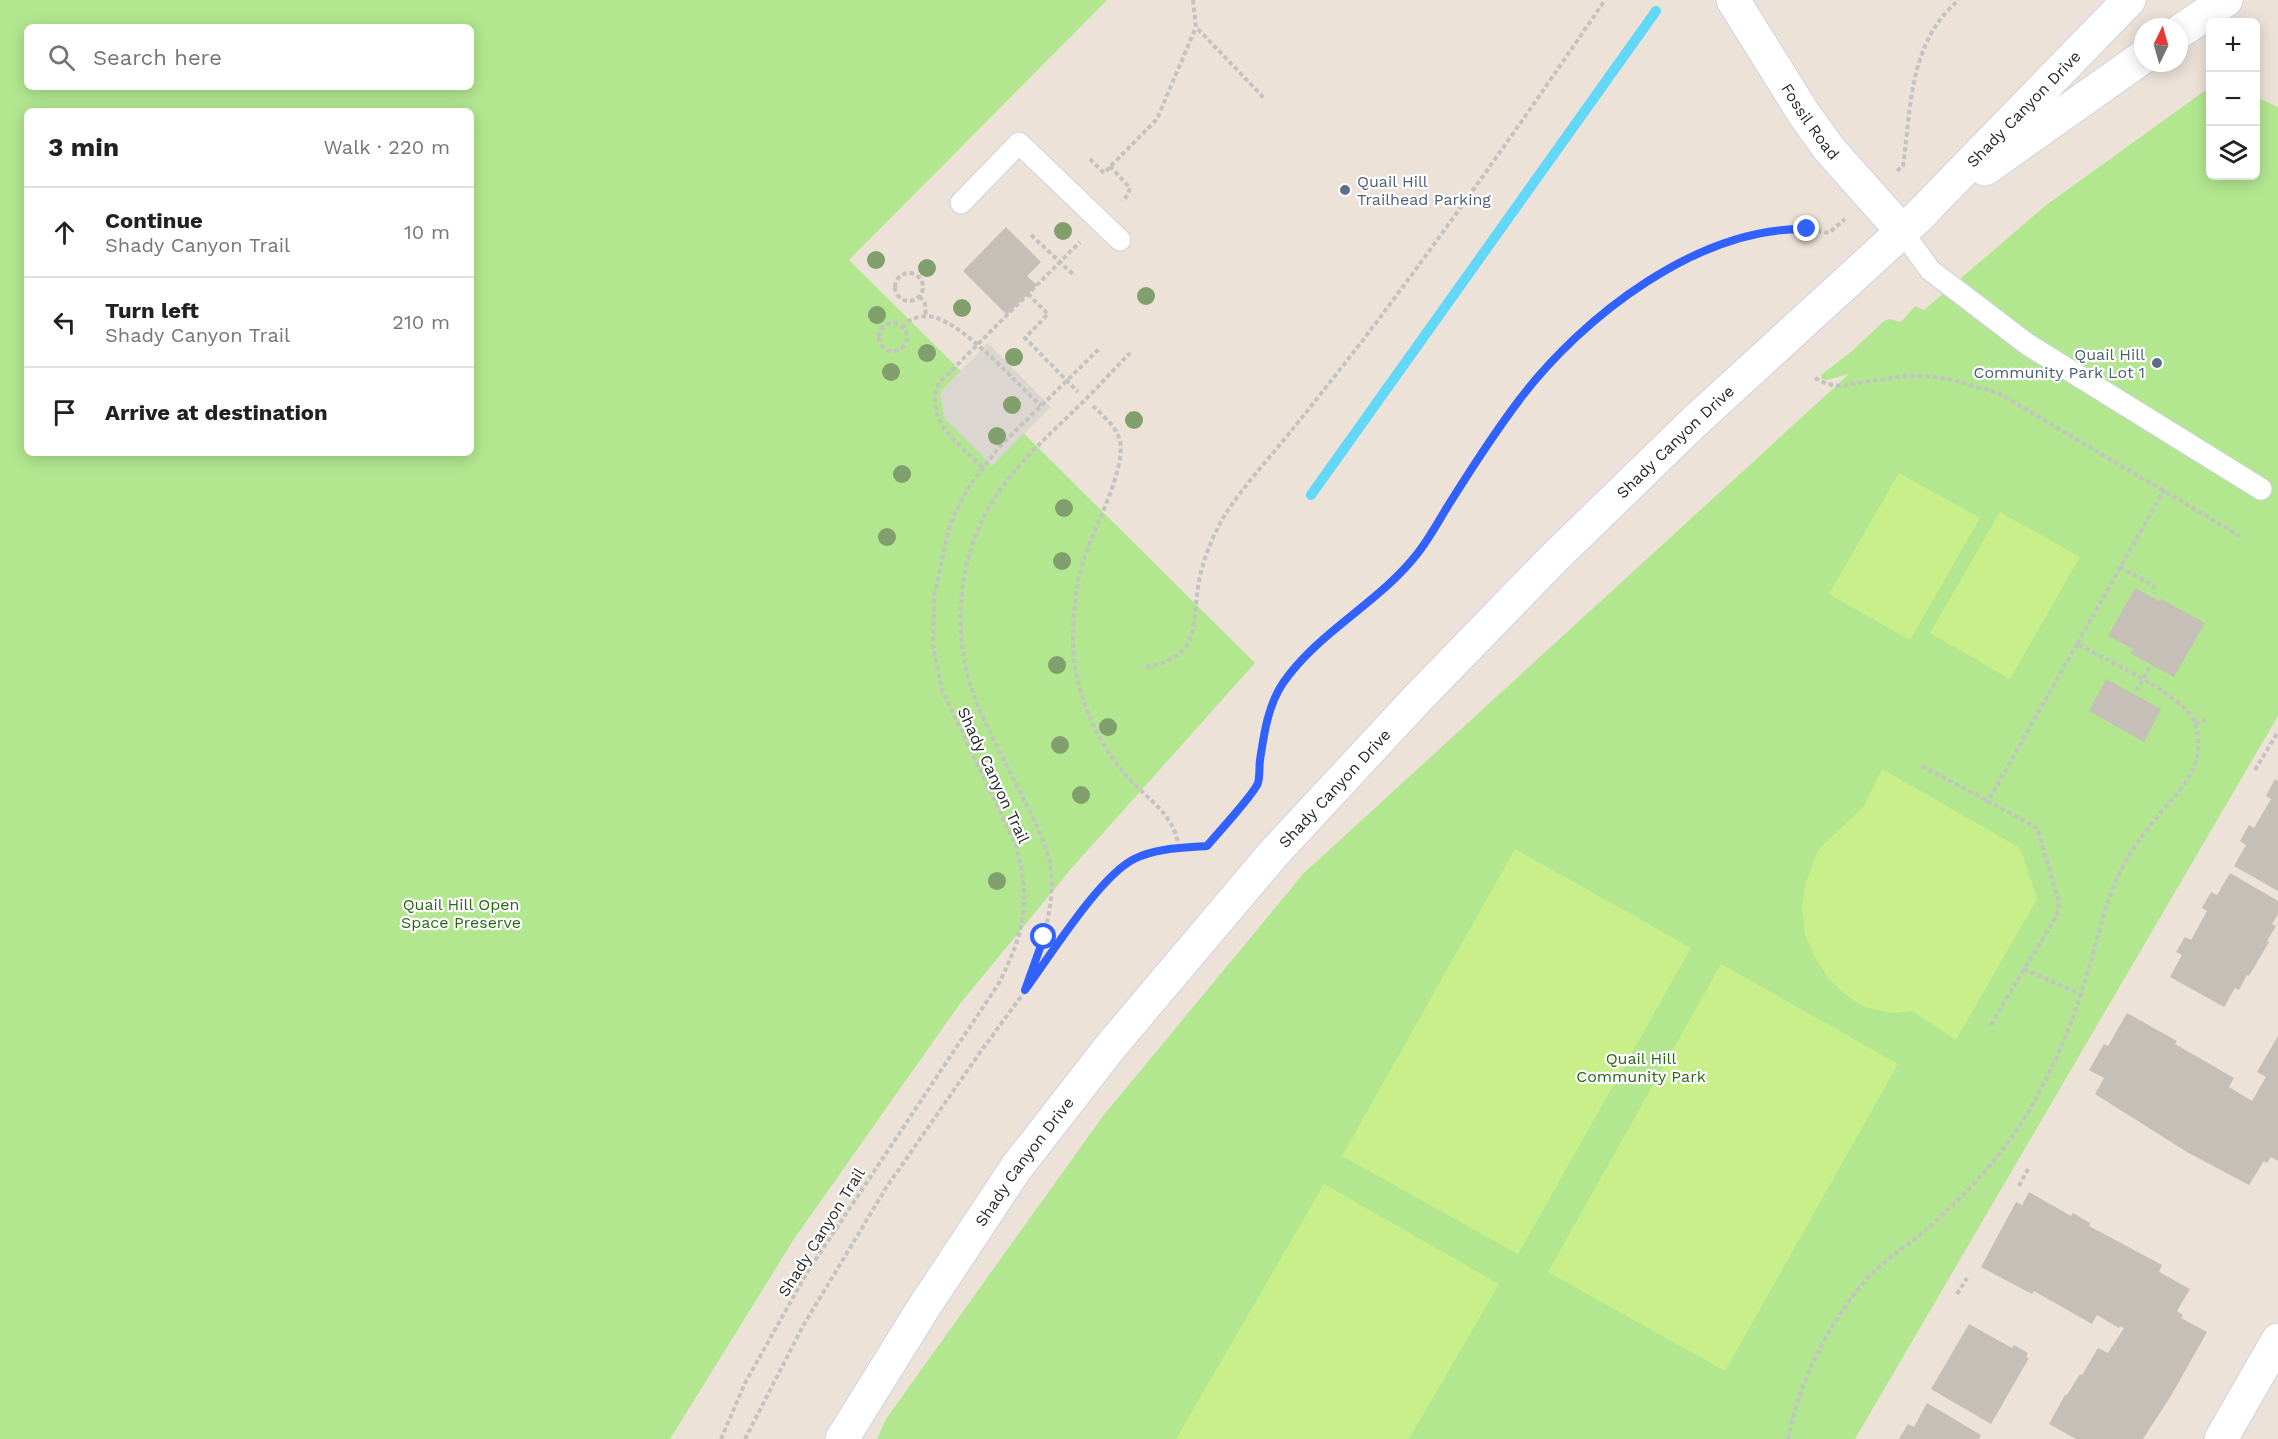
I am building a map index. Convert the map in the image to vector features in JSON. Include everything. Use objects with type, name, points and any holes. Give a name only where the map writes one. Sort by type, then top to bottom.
[{"type":"street","name":"Fossil Road","points":[[1733,0],[1804,114],[1830,150],[1910,224]]},
{"type":"street","name":"Shady Canyon Drive","points":[[842,1439],[924,1307],[1016,1167],[1111,1046],[1274,853],[1417,699],[1561,551],[1693,423],[1910,224],[2129,0]]},
{"type":"street","points":[[2188,26],[2226,0]]},
{"type":"street","name":"Shady Canyon Drive","points":[[1910,224],[2134,63]]},
{"type":"street","points":[[2221,1439],[2278,1340]]},
{"type":"lane","points":[[961,203],[1019,143],[1120,240]]},
{"type":"lane","points":[[1910,224],[1930,270],[2027,344],[2261,489]]},
{"type":"path","points":[[1090,159],[1104,173],[1156,119],[1196,27],[1193,0]]},
{"type":"path","points":[[1146,667],[1164,664],[1185,648],[1192,637],[1204,562],[1224,517],[1247,484],[1315,402],[1397,295],[1513,134],[1605,0]]},
{"type":"path","points":[[1903,166],[1914,78],[1919,58],[1927,39],[1937,24],[1959,0]]},
{"type":"path","points":[[1196,27],[1264,98]]},
{"type":"path","points":[[982,467],[941,423],[936,414],[934,398],[939,383],[1130,192],[1128,184],[1110,166]]},
{"type":"path","name":"Shady Canyon Trail","points":[[745,1439],[807,1317],[886,1188],[1025,990],[1100,889],[1115,873],[1140,857],[1179,848],[1207,846],[1258,784],[1269,714],[1283,683],[1303,659],[1390,583],[1418,553],[1474,465],[1539,375],[1574,338],[1640,287],[1704,252],[1771,231],[1807,229],[1829,233]]},
{"type":"path","points":[[1031,235],[1075,276]]},
{"type":"path","points":[[911,273],[920,278],[923,287],[920,296],[908,302],[900,298],[895,291],[897,278],[911,273]]},
{"type":"path","points":[[1028,294],[1048,314],[1025,338],[1078,392]]},
{"type":"path","points":[[920,296],[925,304],[926,317]]},
{"type":"path","points":[[902,327],[906,322],[926,317],[936,318],[957,330],[976,345],[1041,406]]},
{"type":"path","points":[[890,323],[899,324],[902,327],[907,335],[902,348],[892,350],[884,347],[879,339],[883,328],[890,323]]},
{"type":"path","name":"Shady Canyon Trail","points":[[721,1439],[745,1383],[808,1270],[999,983],[1013,953],[1023,921],[1022,866],[1016,845],[942,690],[933,645],[934,598],[948,532],[960,503],[982,467],[1000,446],[1099,349]]},
{"type":"path","name":"Shady Canyon Trail","points":[[1025,990],[1049,916],[1051,872],[1041,836],[971,686],[962,647],[963,585],[973,545],[988,509],[999,491],[1025,460],[1130,353]]},
{"type":"path","points":[[1815,378],[1827,384],[1840,386],[1903,376],[1949,379],[1998,393],[2240,536]]},
{"type":"path","points":[[1093,406],[1116,431],[1120,439],[1121,457],[1079,579],[1074,608],[1075,662],[1090,717],[1105,747],[1137,789],[1168,817],[1175,828],[1179,848]]},
{"type":"path","points":[[1988,801],[2164,490]]},
{"type":"path","points":[[2120,567],[2154,586],[2154,593]]},
{"type":"path","points":[[1788,1439],[1803,1386],[1836,1321],[1865,1280],[1970,1190],[2005,1146],[2044,1087],[2080,994],[2112,889],[2122,866],[2140,839],[2186,784],[2192,772],[2198,748],[2195,724],[2188,710],[2174,698],[2077,644]]},
{"type":"path","points":[[2136,691],[2150,667]]},
{"type":"path","points":[[2195,724],[2206,720]]},
{"type":"path","points":[[2255,770],[2278,732]]},
{"type":"path","points":[[1922,766],[2037,828],[2059,902],[2057,916],[1991,1025]]},
{"type":"path","points":[[2024,969],[2080,994]]},
{"type":"path","points":[[2019,1185],[2028,1169]]},
{"type":"path","points":[[1957,1294],[1966,1278]]},
{"type":"green space","name":"Quail Hill Open Space Preserve","points":[[0,0],[1107,0],[849,260],[1255,663],[1070,870],[959,1005],[794,1239],[670,1439],[0,1439]]},
{"type":"green space","name":"Quail Hill Community Park","points":[[2206,90],[2206,180],[2260,180],[2260,99],[2278,107],[2278,716],[1855,1439],[877,1439],[886,1419],[1103,1116],[1304,873],[1849,374],[1827,380],[1822,379],[1821,375],[1851,352],[1884,321],[1889,319],[1901,322],[1915,306],[1924,310],[2045,206]]},
{"type":"green space","points":[[1899,473],[1980,518],[1910,640],[1829,594]]},
{"type":"green space","points":[[2000,512],[2080,557],[2010,679],[1930,633]]},
{"type":"green space","points":[[1882,769],[2020,848],[2037,899],[1956,1040],[1912,1011],[1892,1013],[1864,1007],[1846,995],[1829,979],[1814,956],[1805,933],[1802,907],[1805,885],[1818,850],[1864,806]]},
{"type":"green space","points":[[1515,849],[1691,948],[1518,1254],[1342,1156]]},
{"type":"green space","points":[[1721,964],[1898,1064],[1725,1371],[1548,1272]]},
{"type":"green space","points":[[1324,1184],[1499,1284],[1409,1439],[1176,1439]]},
{"type":"shaded area","points":[[988,343],[1051,407],[992,466],[945,419],[940,396],[943,389]]},
{"type":"building","points":[[1006,227],[1041,262],[1027,276],[1037,285],[1007,315],[963,271]]},
{"type":"building","points":[[2135,588],[2205,623],[2174,677],[2130,653],[2133,649],[2108,636]]},
{"type":"building","points":[[2106,679],[2161,709],[2144,742],[2089,711]]},
{"type":"building","points":[[2275,779],[2278,781],[2278,891],[2234,866],[2246,845],[2240,841],[2249,825],[2254,828],[2271,799],[2266,796]]},
{"type":"building","points":[[2230,873],[2278,901],[2278,914],[2272,924],[2276,926],[2267,941],[2269,942],[2249,976],[2247,975],[2239,990],[2235,988],[2224,1007],[2170,977],[2182,955],[2176,952],[2185,937],[2191,940],[2207,911],[2202,908],[2211,892],[2217,895]]},
{"type":"building","points":[[2127,1013],[2177,1041],[2175,1044],[2234,1078],[2229,1087],[2252,1101],[2266,1077],[2257,1072],[2278,1036],[2278,1161],[2271,1157],[2267,1163],[2264,1161],[2249,1185],[2187,1152],[2095,1094],[2104,1078],[2089,1070],[2104,1044],[2108,1046]]},
{"type":"building","points":[[2029,1192],[2071,1216],[2073,1213],[2090,1223],[2089,1226],[2162,1265],[2159,1272],[2190,1289],[2177,1311],[2183,1315],[2181,1318],[2207,1332],[2143,1439],[2076,1439],[2049,1424],[2065,1395],[2080,1374],[2082,1375],[2098,1348],[2108,1353],[2124,1328],[2120,1326],[2119,1328],[2097,1315],[2092,1324],[2034,1291],[2032,1294],[1981,1267],[2016,1202],[2022,1205]]},
{"type":"building","points":[[1969,1324],[2012,1348],[2014,1345],[2028,1353],[2026,1357],[2029,1358],[1991,1424],[1931,1389]]},
{"type":"building","points":[[1927,1403],[1981,1435],[1979,1439],[1899,1439],[1908,1424],[1914,1427]]},
{"type":"waterway","points":[[1311,495],[1656,11]]},
{"type":"place","name":"Quail Hill Trailhead Parking","points":[[1345,190]]},
{"type":"place","name":"Quail Hill Community Park Lot 1","points":[[2157,363]]},
{"type":"route","points":[[1044,937],[1025,990],[1100,889],[1115,873],[1132,861],[1148,854],[1207,846],[1258,784],[1269,714],[1283,683],[1303,659],[1390,583],[1418,553],[1474,465],[1520,399],[1574,338],[1640,287],[1694,256],[1771,231],[1807,229]]}]
